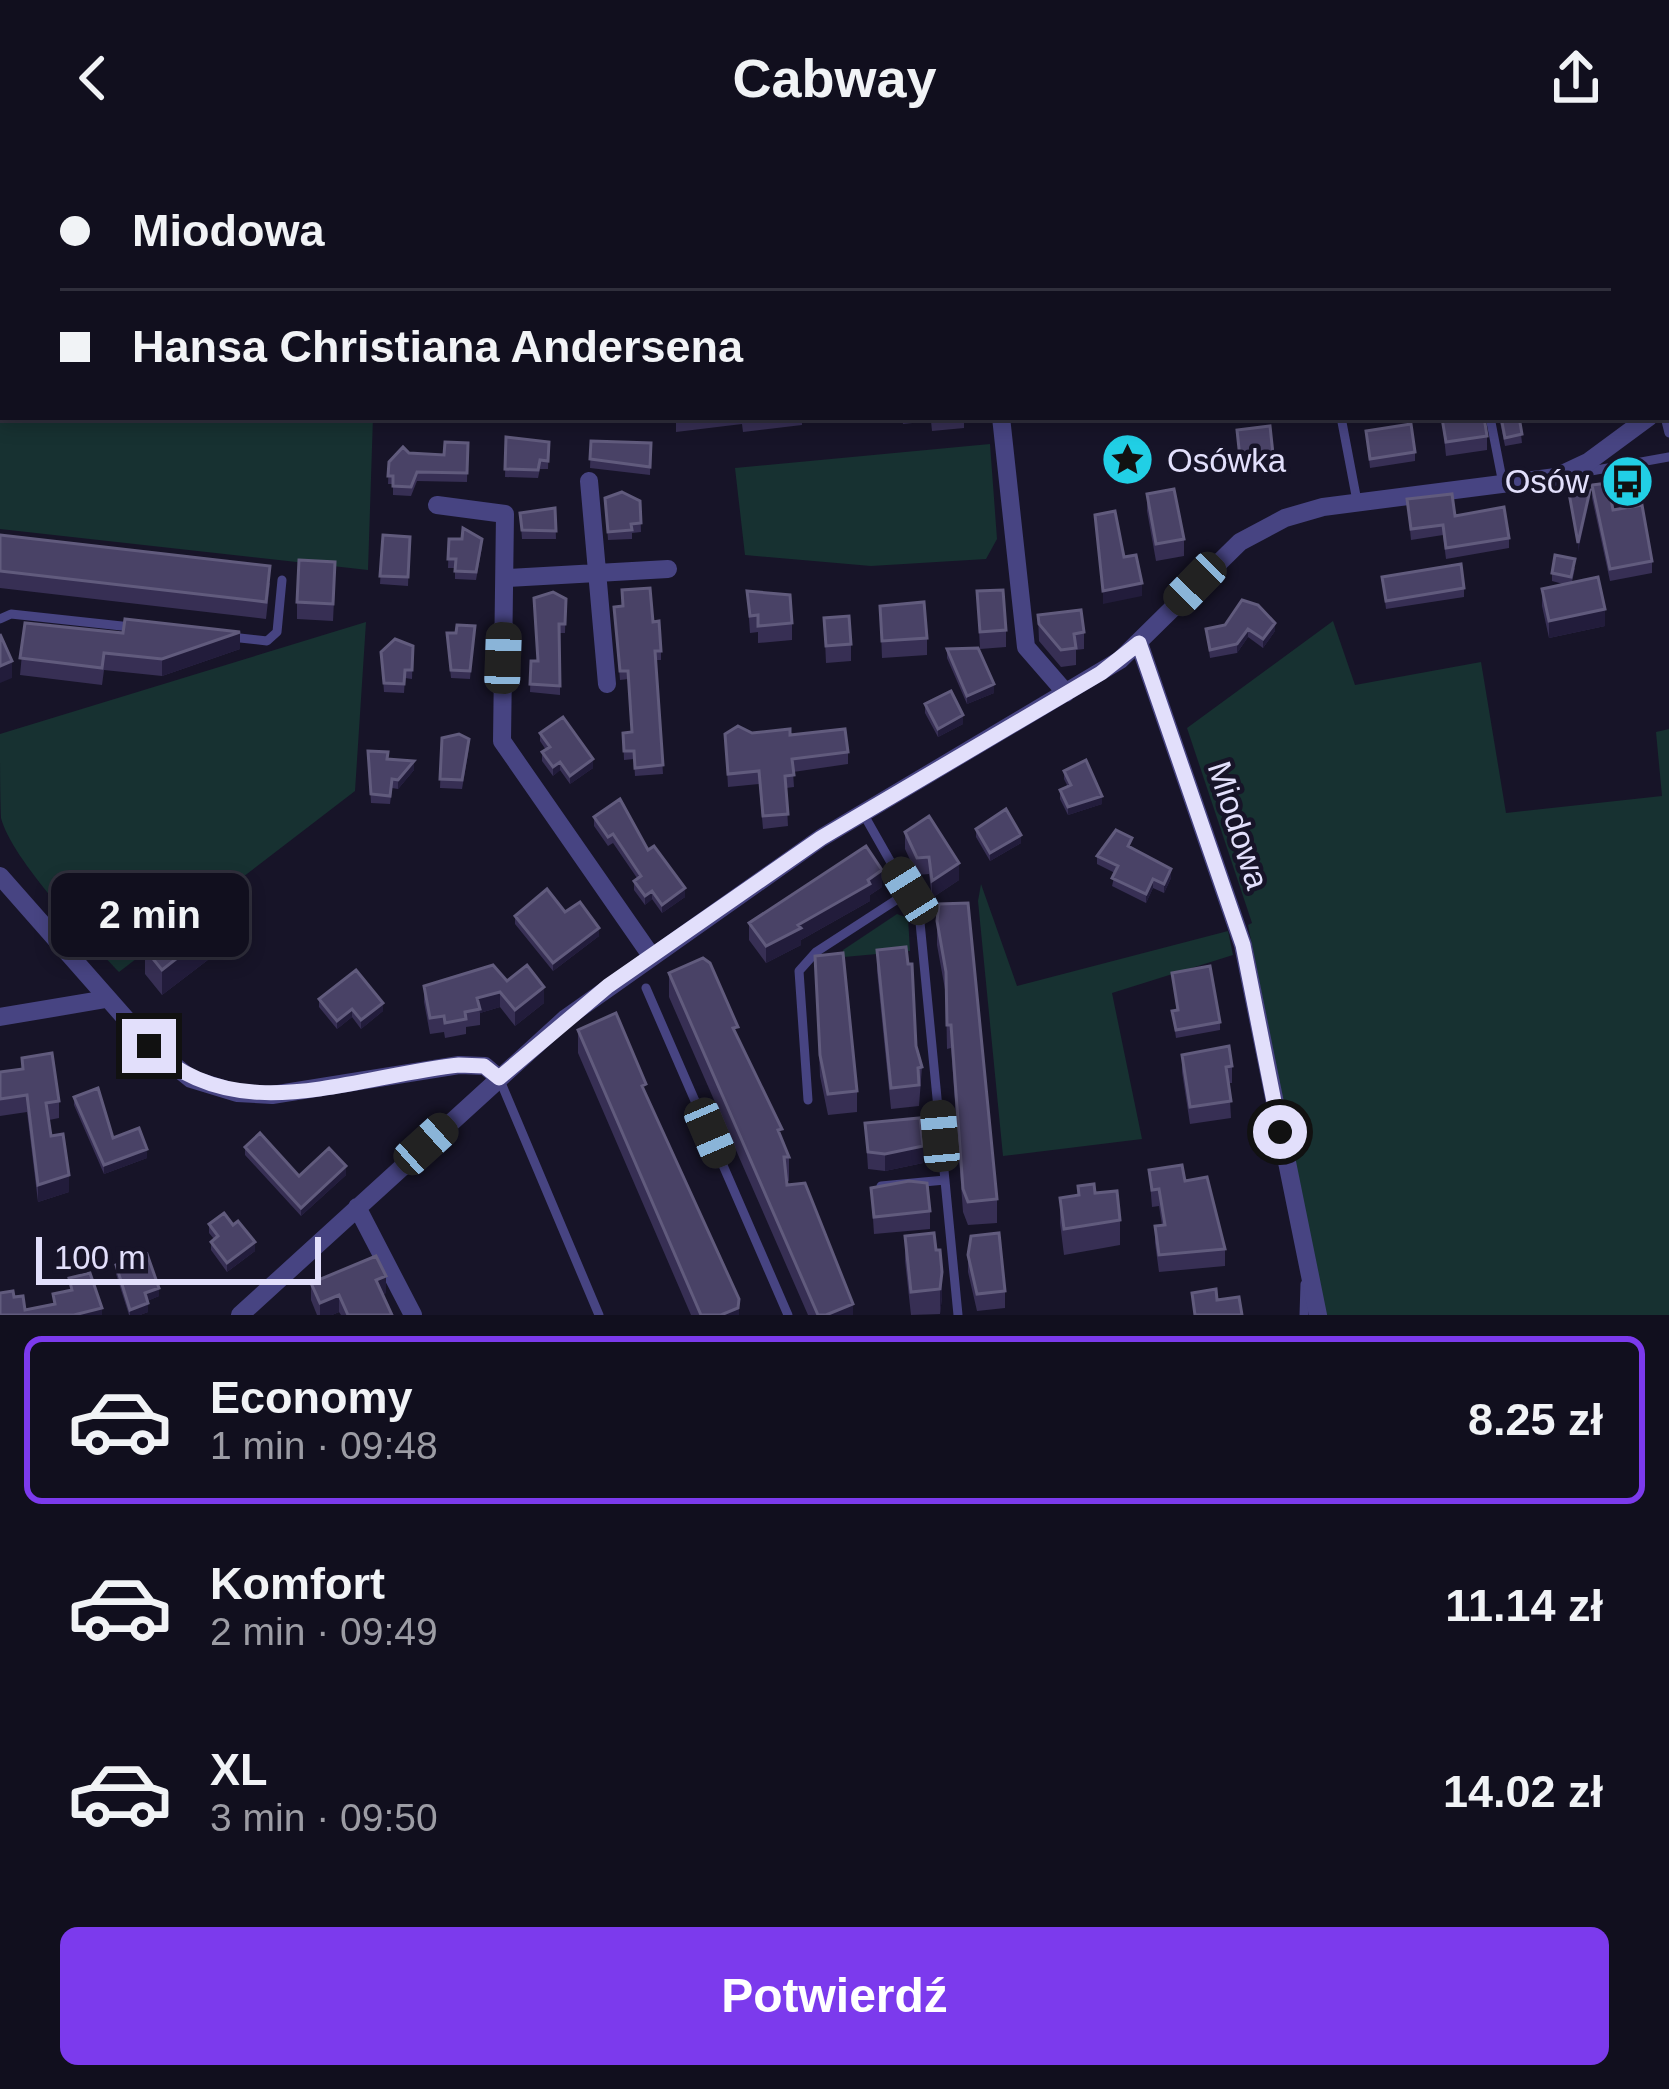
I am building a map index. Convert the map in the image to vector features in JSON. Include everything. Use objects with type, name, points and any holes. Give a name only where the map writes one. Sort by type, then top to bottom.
[{"type":"street","points":[[1001,420],[1026,646],[1066,693]]},
{"type":"street","points":[[240,1315],[499,1078],[644,962],[862,812],[1066,693],[1139,643],[1240,542],[1285,518],[1358,501],[1556,477],[1645,420]]},
{"type":"street","points":[[589,481],[607,684]]},
{"type":"street","points":[[436,505],[505,514],[502,741],[644,962],[646,988]]},
{"type":"street","points":[[506,578],[668,569]]},
{"type":"street","name":"Miodowa","points":[[1139,643],[1243,945],[1318,1315]]},
{"type":"street","points":[[2,882],[178,1073],[237,1093],[272,1095],[459,1065],[484,1066],[499,1078]]},
{"type":"street","points":[[0,1017],[106,999]]},
{"type":"street","points":[[357,1207],[412,1315]]},
{"type":"lane","points":[[1342,420],[1358,501]]},
{"type":"lane","points":[[1491,420],[1503,484]]},
{"type":"lane","points":[[1611,445],[1630,464]]},
{"type":"lane","points":[[1556,477],[1669,457]]},
{"type":"lane","points":[[220,636],[267,640],[277,632],[282,580]]},
{"type":"lane","points":[[0,619],[11,614],[151,628]]},
{"type":"lane","points":[[862,812],[919,912],[958,1315]]},
{"type":"lane","points":[[808,1100],[799,971],[816,952],[910,891]]},
{"type":"lane","points":[[646,988],[788,1315]]},
{"type":"lane","points":[[499,1078],[599,1315]]},
{"type":"lane","points":[[881,1186],[945,1180]]},
{"type":"lane","points":[[1304,1315],[1306,1263]]},
{"type":"green space","points":[[0,420],[373,420],[368,570],[0,529]]},
{"type":"green space","points":[[990,444],[997,539],[986,559],[871,566],[745,555],[735,468]]},
{"type":"green space","points":[[1333,621],[1355,685],[1481,662],[1506,813],[1662,796],[1656,732],[1669,729],[1669,1315],[1325,1315],[1248,925],[1252,923],[1187,728]]},
{"type":"green space","points":[[366,622],[355,791],[119,972],[52,898],[8,835],[1,818],[0,734]]},
{"type":"green space","points":[[981,884],[1017,986],[1228,931],[1233,955],[1112,993],[1142,1139],[1003,1156],[978,901]]},
{"type":"green space","points":[[897,914],[908,918],[910,951],[844,957],[843,950]]},
{"type":"building","points":[[1442,420],[1484,420],[1487,436],[1446,442]]},
{"type":"building","points":[[1502,420],[1520,420],[1522,434],[1505,438]]},
{"type":"building","points":[[1411,424],[1415,452],[1370,459],[1366,431]]},
{"type":"building","points":[[1270,426],[1273,454],[1240,458],[1237,430]]},
{"type":"building","points":[[506,437],[549,442],[548,461],[540,460],[538,470],[505,469]]},
{"type":"building","points":[[591,441],[651,443],[650,467],[590,459]]},
{"type":"building","points":[[445,442],[468,443],[467,473],[417,472],[411,487],[393,486],[389,462],[403,447],[409,453],[444,455]]},
{"type":"building","points":[[1608,483],[1613,510],[1642,505],[1652,561],[1610,569],[1592,485]]},
{"type":"building","points":[[1174,489],[1184,539],[1156,544],[1147,494]]},
{"type":"building","points":[[1590,490],[1578,543],[1569,493]]},
{"type":"building","points":[[622,492],[640,501],[641,523],[631,524],[632,530],[608,532],[605,498]]},
{"type":"building","points":[[1452,494],[1455,516],[1504,507],[1509,538],[1446,548],[1443,525],[1411,529],[1407,499]]},
{"type":"building","points":[[555,508],[556,531],[522,530],[520,513]]},
{"type":"building","points":[[1115,511],[1124,557],[1136,555],[1142,583],[1103,591],[1095,515]]},
{"type":"building","points":[[463,528],[482,539],[476,572],[455,571],[456,559],[448,559],[449,539],[462,539]]},
{"type":"building","points":[[0,535],[270,566],[266,602],[0,571]]},
{"type":"building","points":[[383,535],[410,537],[408,577],[380,576]]},
{"type":"building","points":[[1555,555],[1575,559],[1571,577],[1552,573]]},
{"type":"building","points":[[299,560],[335,562],[333,604],[297,602]]},
{"type":"building","points":[[1461,564],[1464,588],[1386,601],[1382,577]]},
{"type":"building","points":[[1598,577],[1605,609],[1549,621],[1542,589]]},
{"type":"building","points":[[650,588],[653,622],[659,621],[661,651],[655,651],[663,765],[635,768],[634,751],[624,751],[623,733],[632,732],[628,671],[620,671],[614,607],[623,606],[622,590]]},
{"type":"building","points":[[1003,590],[1006,630],[980,632],[977,591]]},
{"type":"building","points":[[747,591],[790,595],[792,623],[758,626],[758,615],[750,616]]},
{"type":"building","points":[[553,592],[566,599],[565,624],[559,624],[560,686],[530,684],[531,661],[538,661],[534,598]]},
{"type":"building","points":[[1242,600],[1258,605],[1275,623],[1263,639],[1248,629],[1237,644],[1210,650],[1206,629],[1225,625]]},
{"type":"building","points":[[924,602],[927,638],[882,641],[880,606]]},
{"type":"building","points":[[1081,610],[1084,632],[1074,634],[1076,648],[1061,650],[1039,624],[1038,615]]},
{"type":"building","points":[[849,616],[851,644],[826,646],[824,618]]},
{"type":"building","points":[[125,619],[240,632],[162,659],[104,653],[102,668],[20,658],[25,623],[123,633]]},
{"type":"building","points":[[457,625],[475,626],[470,671],[451,670],[447,633],[456,633]]},
{"type":"building","points":[[0,634],[12,661],[0,666]]},
{"type":"building","points":[[395,639],[413,646],[412,670],[405,670],[404,684],[384,683],[381,652]]},
{"type":"building","points":[[978,648],[994,684],[967,696],[947,649]]},
{"type":"building","points":[[951,691],[963,715],[938,729],[925,704]]},
{"type":"building","points":[[563,717],[593,759],[570,776],[560,762],[553,767],[542,752],[550,747],[540,733]]},
{"type":"building","points":[[738,726],[752,733],[790,729],[790,735],[845,729],[848,752],[792,759],[794,775],[785,776],[788,814],[763,816],[759,771],[728,774],[725,734]]},
{"type":"building","points":[[459,734],[469,739],[462,780],[440,779],[442,738]]},
{"type":"building","points":[[368,751],[388,752],[387,759],[414,761],[398,780],[392,779],[390,796],[371,794]]},
{"type":"building","points":[[1086,760],[1102,796],[1068,807],[1060,790],[1071,785],[1064,771]]},
{"type":"building","points":[[620,799],[648,850],[654,846],[685,888],[662,905],[652,891],[645,896],[634,881],[641,876],[613,834],[608,837],[594,817]]},
{"type":"building","points":[[1006,809],[1021,835],[990,853],[976,829]]},
{"type":"building","points":[[929,816],[959,863],[932,881],[929,857],[917,858],[905,832]]},
{"type":"building","points":[[1116,830],[1132,838],[1128,846],[1171,869],[1164,884],[1153,879],[1146,894],[1112,878],[1118,866],[1097,856]]},
{"type":"building","points":[[866,846],[882,870],[868,880],[870,884],[766,946],[749,923]]},
{"type":"building","points":[[547,889],[565,912],[580,902],[599,928],[553,963],[515,916]]},
{"type":"building","points":[[968,903],[997,1199],[968,1202],[937,921],[939,904]]},
{"type":"building","points":[[197,910],[213,930],[162,970],[145,949]]},
{"type":"building","points":[[906,947],[908,964],[912,964],[916,1046],[922,1067],[918,1068],[919,1085],[891,1088],[877,950]]},
{"type":"building","points":[[843,953],[857,1091],[828,1094],[820,1055],[815,956]]},
{"type":"building","points":[[703,958],[710,963],[738,1027],[733,1028],[782,1129],[778,1130],[789,1157],[784,1157],[787,1185],[805,1183],[853,1304],[826,1315],[818,1315],[669,973]]},
{"type":"building","points":[[493,965],[507,981],[527,965],[544,987],[515,1010],[500,992],[477,998],[480,1009],[465,1012],[466,1019],[445,1023],[444,1016],[430,1018],[424,986]]},
{"type":"building","points":[[1210,966],[1220,1022],[1176,1030],[1172,973]]},
{"type":"building","points":[[356,970],[383,1003],[361,1020],[352,1009],[337,1021],[319,999]]},
{"type":"building","points":[[616,1013],[646,1084],[642,1086],[739,1299],[738,1308],[721,1315],[701,1315],[578,1030]]},
{"type":"building","points":[[1229,1046],[1232,1066],[1226,1067],[1231,1101],[1190,1107],[1182,1055]]},
{"type":"building","points":[[52,1053],[59,1101],[46,1103],[51,1136],[63,1134],[69,1175],[38,1185],[27,1095],[0,1099],[0,1072],[23,1069],[22,1058]]},
{"type":"building","points":[[98,1088],[113,1138],[139,1128],[147,1149],[104,1165],[74,1097]]},
{"type":"building","points":[[920,1118],[923,1146],[885,1154],[868,1152],[865,1123]]},
{"type":"building","points":[[260,1133],[299,1176],[329,1148],[346,1166],[301,1208],[245,1147]]},
{"type":"building","points":[[1182,1165],[1185,1181],[1207,1177],[1225,1249],[1159,1255],[1155,1226],[1165,1225],[1159,1189],[1152,1190],[1149,1170]]},
{"type":"building","points":[[927,1183],[930,1211],[874,1217],[871,1188]]},
{"type":"building","points":[[1094,1184],[1095,1193],[1117,1191],[1120,1220],[1064,1229],[1060,1198],[1079,1195],[1078,1186]]},
{"type":"building","points":[[224,1213],[233,1225],[238,1221],[255,1242],[227,1263],[211,1242],[218,1236],[209,1224]]},
{"type":"building","points":[[934,1233],[936,1250],[940,1250],[940,1289],[911,1292],[905,1236]]},
{"type":"building","points":[[999,1233],[1005,1291],[977,1294],[968,1255],[971,1236]]},
{"type":"building","points":[[147,1254],[159,1288],[145,1293],[148,1303],[130,1310],[116,1265]]},
{"type":"building","points":[[376,1256],[386,1276],[376,1280],[392,1315],[348,1315],[339,1295],[320,1303],[311,1283]]},
{"type":"building","points":[[90,1273],[102,1308],[74,1315],[0,1315],[0,1293],[13,1291],[14,1297],[23,1296],[25,1310],[55,1304],[53,1294],[72,1290],[69,1278]]},
{"type":"building","points":[[1216,1289],[1217,1300],[1239,1297],[1242,1315],[1195,1315],[1192,1293]]},
{"type":"place","name":"Osówka","points":[[1128,460]]},
{"type":"place","name":"Osów","points":[[1628,481]]},
{"type":"route","points":[[149,1046],[178,1073],[248,1094],[272,1095],[474,1064],[499,1078],[608,986],[821,838],[1101,673],[1139,643],[1150,662],[1243,945],[1280,1132]]}]
